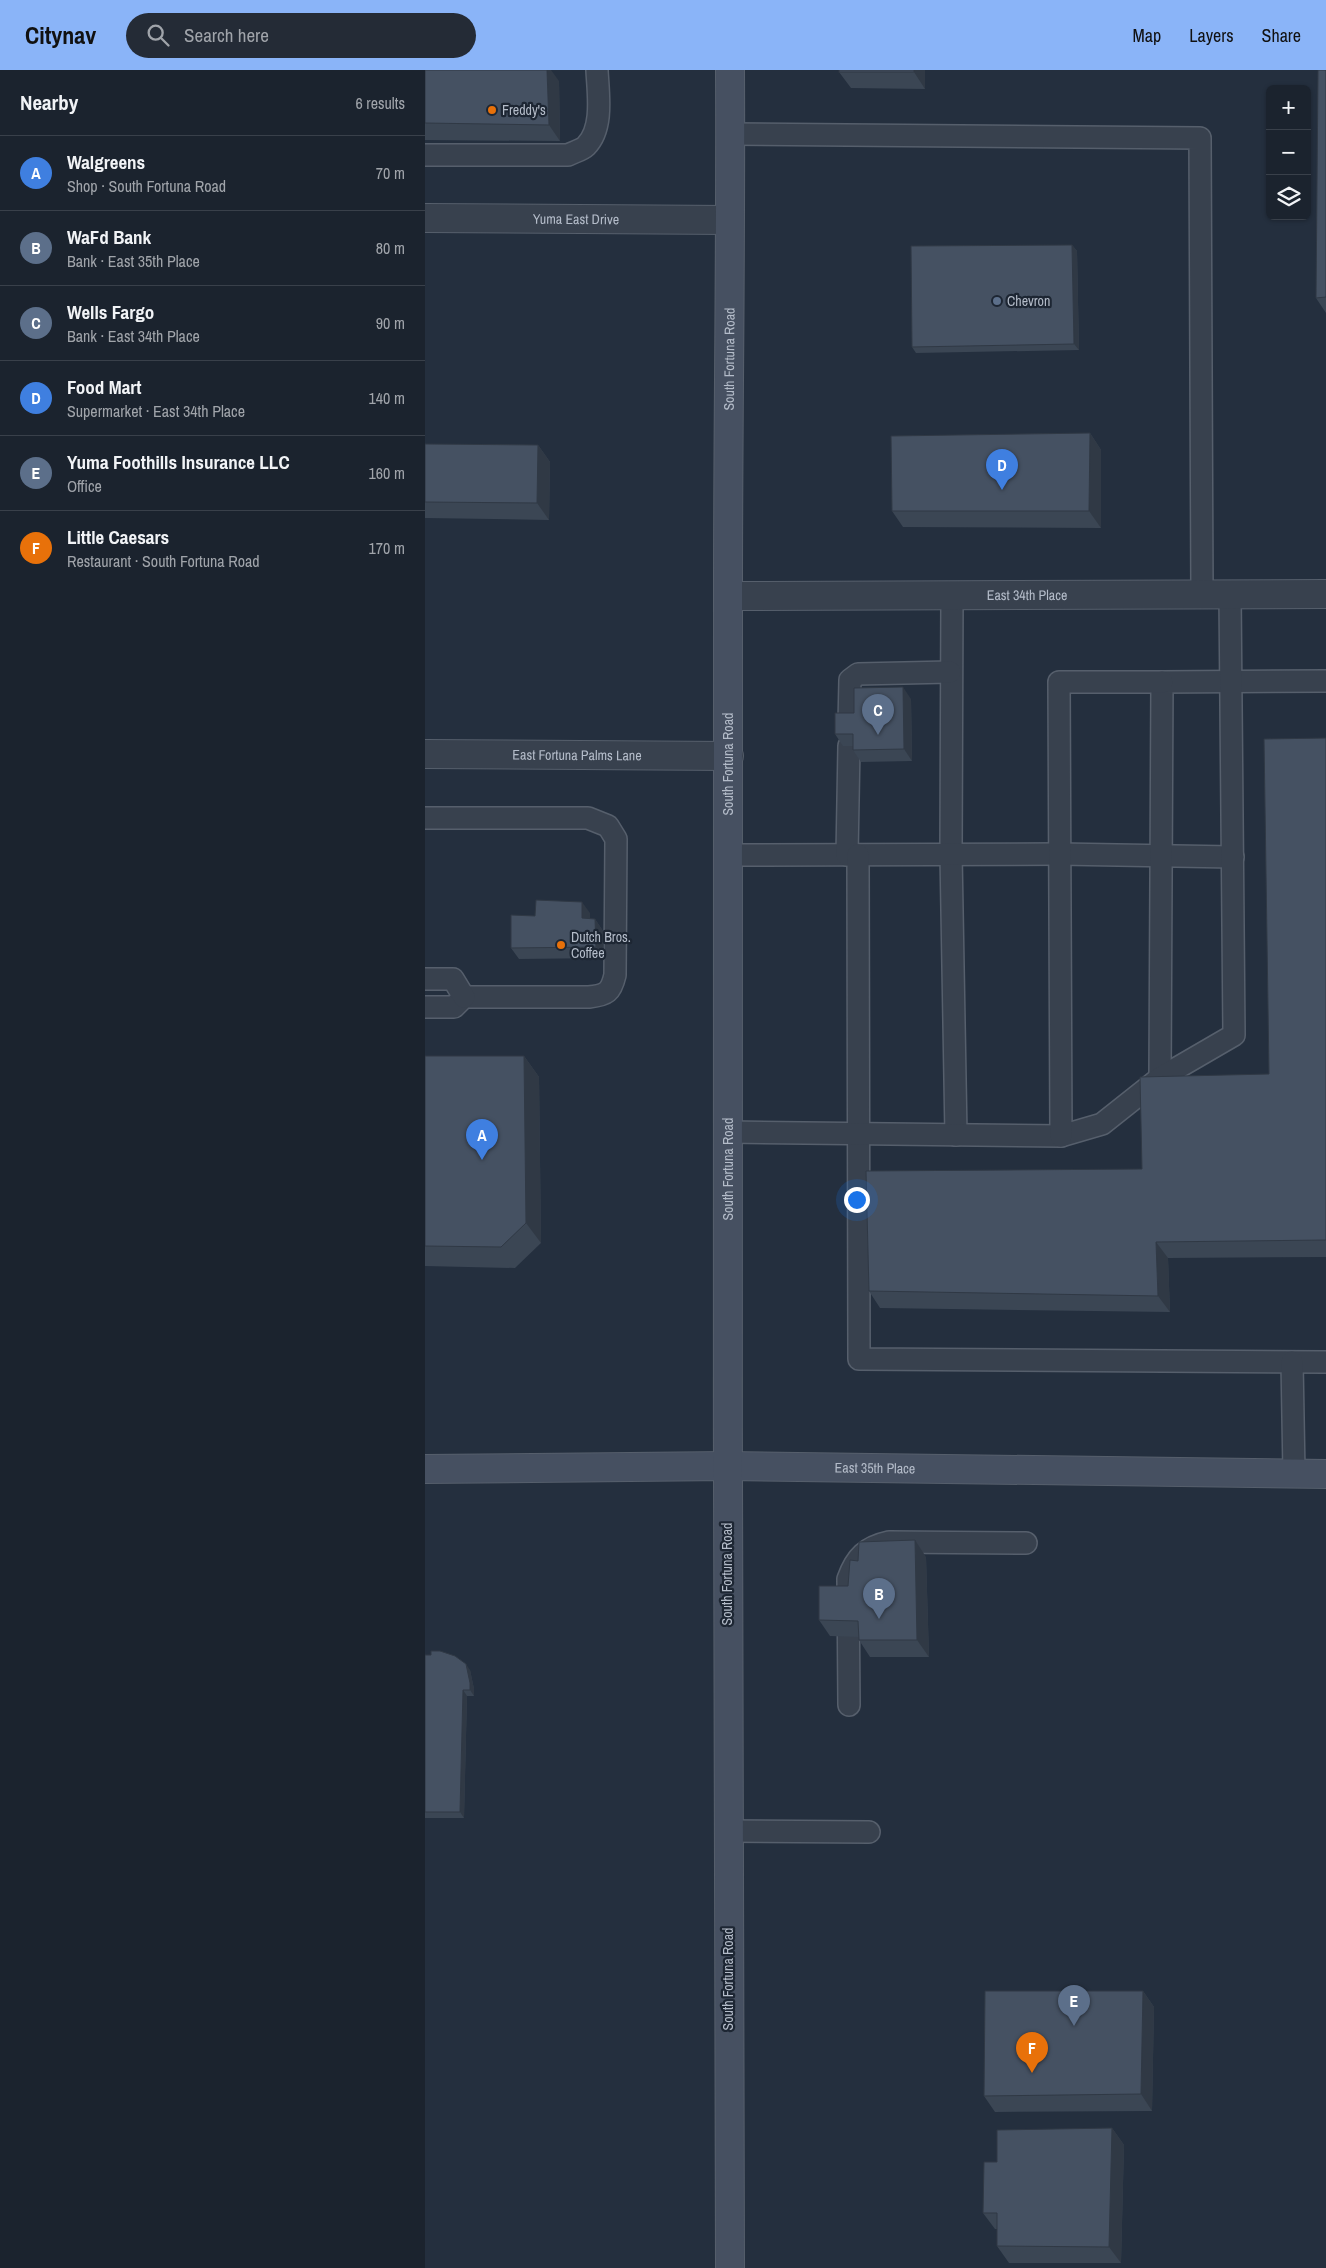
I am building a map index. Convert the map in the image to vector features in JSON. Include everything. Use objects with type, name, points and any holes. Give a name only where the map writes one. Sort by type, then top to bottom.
[{"type":"main road","name":"South Fortuna Road","points":[[729,2268],[727,1466],[730,1132],[728,596],[730,70]]},
{"type":"main road","name":"East 35th Place","points":[[425,1469],[727,1466],[1326,1474]]},
{"type":"street","name":"Yuma East Drive","points":[[425,218],[729,220]]},
{"type":"street","name":"East 34th Place","points":[[728,596],[1326,594]]},
{"type":"street","name":"East Fortuna Palms Lane","points":[[425,754],[729,756]]},
{"type":"lane","points":[[425,155],[568,155],[585,146],[595,131],[598,108],[597,70]]},
{"type":"lane","points":[[731,134],[1200,138],[1202,594]]},
{"type":"lane","points":[[730,1132],[1061,1136],[1102,1124],[1160,1078],[1234,1034],[1230,594]]},
{"type":"lane","points":[[952,595],[950,672],[951,854],[956,1135]]},
{"type":"lane","points":[[849,724],[850,680],[858,674],[950,672]]},
{"type":"lane","points":[[1061,1136],[1059,682],[1231,683],[1326,681]]},
{"type":"lane","points":[[1160,1078],[1162,682]]},
{"type":"lane","points":[[849,746],[859,1133],[859,1360],[1326,1362]]},
{"type":"lane","points":[[425,818],[588,818],[608,826],[616,839],[615,975],[612,987],[602,996],[464,997],[454,1007],[425,1007]]},
{"type":"lane","points":[[730,855],[1060,854],[1233,857]]},
{"type":"lane","points":[[425,979],[453,980],[464,997]]},
{"type":"lane","points":[[1292,1362],[1294,1473]]},
{"type":"lane","points":[[849,1705],[848,1579],[854,1563],[863,1551],[875,1545],[889,1542],[1025,1543]]},
{"type":"lane","points":[[728,1831],[869,1832]]},
{"type":"building","name":"Freddy's","points":[[425,70],[547,70],[549,125],[425,123]]},
{"type":"building","points":[[839,70],[914,70],[914,72],[839,72]]},
{"type":"building","points":[[1318,70],[1326,70],[1326,297],[1316,298]]},
{"type":"building","name":"Chevron","points":[[1072,245],[1074,344],[912,347],[911,246]]},
{"type":"building","points":[[1090,433],[1089,511],[892,511],[891,436]]},
{"type":"building","points":[[425,444],[538,445],[537,503],[425,502]]},
{"type":"building","points":[[903,687],[904,749],[853,750],[853,734],[835,734],[835,713],[854,713],[854,688]]},
{"type":"building","points":[[1326,738],[1326,1240],[1156,1242],[1158,1296],[869,1291],[866,1171],[1142,1169],[1140,1077],[1269,1074],[1264,739]]},
{"type":"building","name":"Dutch Bros. Coffee","points":[[536,900],[582,902],[582,918],[595,919],[596,947],[511,948],[511,915],[535,916]]},
{"type":"building","points":[[425,1056],[524,1056],[526,1223],[501,1247],[425,1246]]},
{"type":"building","points":[[915,1540],[917,1640],[859,1640],[858,1621],[819,1620],[819,1586],[848,1586],[850,1560],[858,1561],[859,1542]]},
{"type":"building","points":[[431,1651],[440,1651],[455,1656],[466,1664],[470,1683],[470,1690],[463,1690],[460,1812],[425,1812],[425,1655],[431,1655]]},
{"type":"building","points":[[985,1991],[1143,1991],[1141,2094],[984,2096]]},
{"type":"building","points":[[1112,2128],[1109,2247],[997,2246],[997,2213],[983,2213],[984,2162],[997,2162],[997,2130]]},
{"type":"place","name":"Freddy's","points":[[492,110]]},
{"type":"place","name":"Chevron","points":[[997,301]]},
{"type":"place","name":"Food Mart","points":[[1002,490]]},
{"type":"place","name":"Wells Fargo","points":[[878,735]]},
{"type":"place","name":"Dutch Bros. Coffee","points":[[561,945]]},
{"type":"place","name":"Walgreens","points":[[482,1160]]},
{"type":"place","name":"WaFd Bank","points":[[879,1619]]},
{"type":"place","name":"Yuma Foothills Insurance LLC","points":[[1074,2026]]},
{"type":"place","name":"Little Caesars","points":[[1032,2073]]}]
